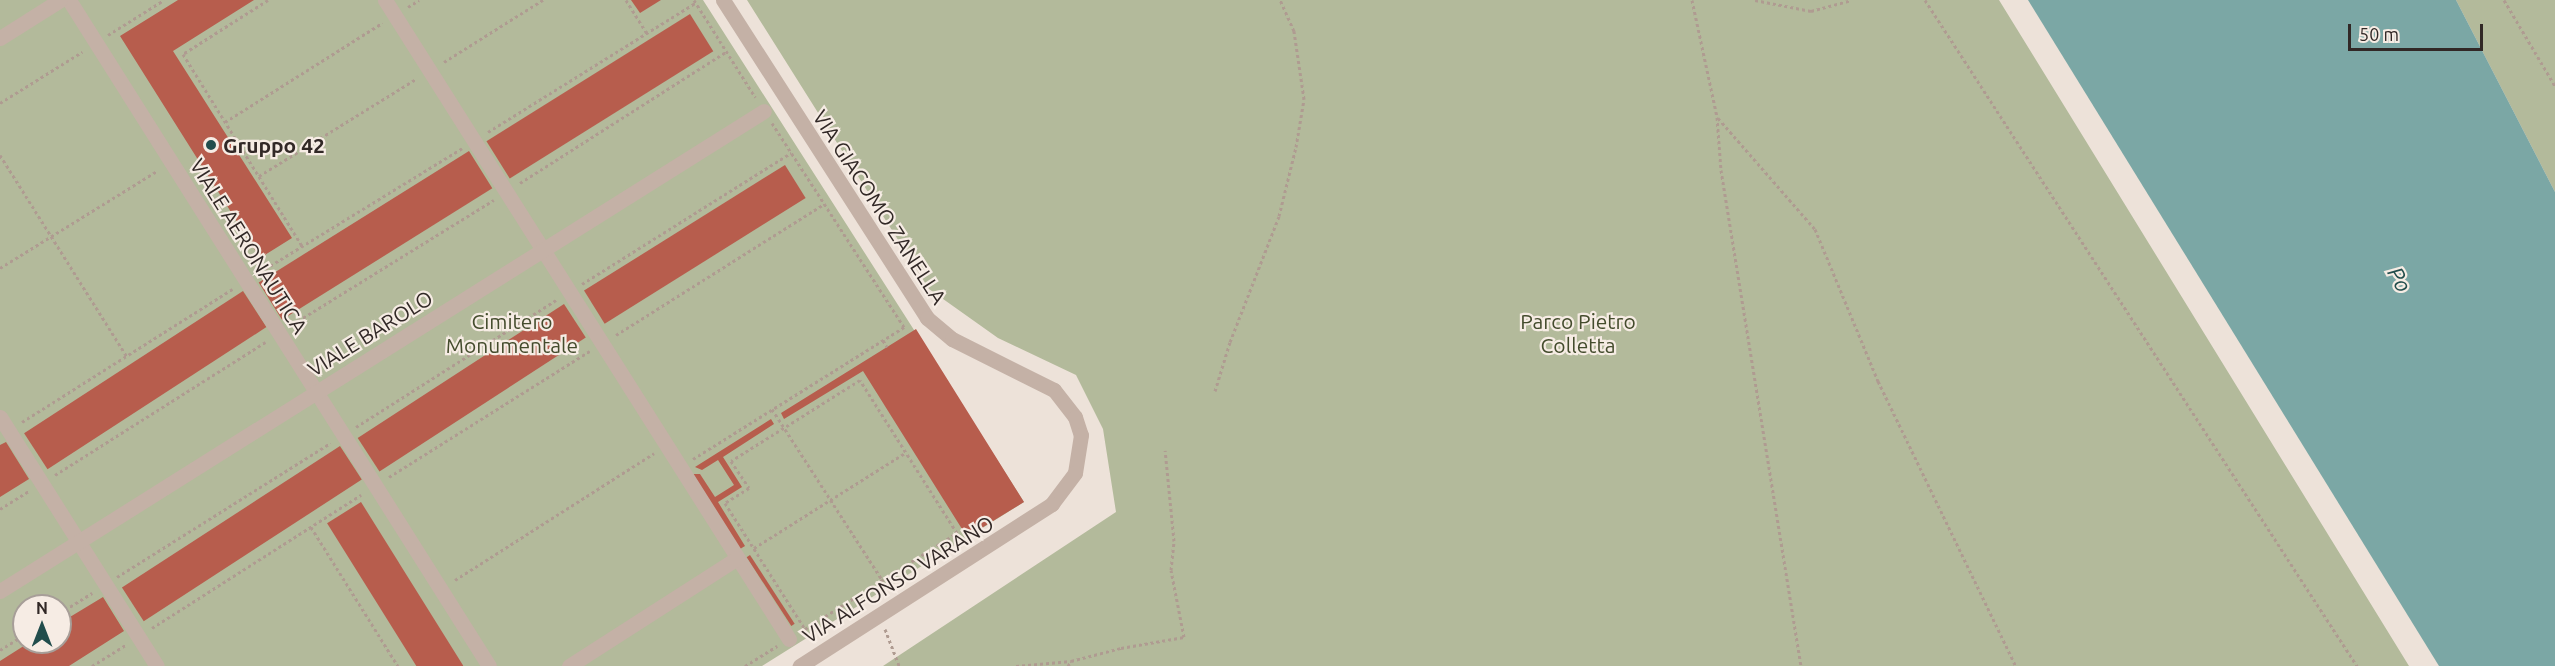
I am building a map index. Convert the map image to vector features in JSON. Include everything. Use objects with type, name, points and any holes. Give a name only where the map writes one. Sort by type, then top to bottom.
[{"type":"street","points":[[0,38],[60,0]]},
{"type":"street","name":"VIALE AERONAUTICA","points":[[69,0],[489,666]]},
{"type":"street","points":[[385,0],[789,639]]},
{"type":"street","name":"VIA GIACOMO ZANELLA","points":[[723,0],[927,318],[952,339],[1054,390],[1076,417],[1081,435],[1075,473],[1052,504],[1017,528]]},
{"type":"street","name":"VIALE BAROLO","points":[[0,591],[764,111]]},
{"type":"street","points":[[0,417],[158,666]]},
{"type":"street","name":"VIA ALFONSO VARANO","points":[[800,666],[1017,528]]},
{"type":"street","points":[[569,666],[737,558]]},
{"type":"path","points":[[267,0],[183,54],[302,246]]},
{"type":"path","points":[[225,122],[419,0]]},
{"type":"path","points":[[259,176],[543,0]]},
{"type":"path","points":[[626,0],[647,33]]},
{"type":"path","points":[[1215,391],[1230,342],[1279,216],[1298,137],[1304,99],[1294,31],[1280,0]]},
{"type":"path","points":[[1692,0],[1717,117],[1725,194],[1801,666]]},
{"type":"path","points":[[1755,0],[1811,11],[1852,0]]},
{"type":"path","points":[[1925,0],[2357,666]]},
{"type":"path","points":[[2504,0],[2555,86]]},
{"type":"path","points":[[9,431],[245,281],[647,33],[694,1],[904,327],[679,468]]},
{"type":"path","points":[[0,509],[726,52]]},
{"type":"path","points":[[1717,117],[1815,229],[1878,381],[2016,666]]},
{"type":"path","points":[[72,605],[791,153]]},
{"type":"path","points":[[0,155],[127,357]]},
{"type":"path","points":[[0,267],[171,162]]},
{"type":"path","points":[[92,666],[824,204]]},
{"type":"path","points":[[883,340],[887,347]]},
{"type":"path","points":[[745,666],[805,629],[957,533],[860,380],[731,461],[749,488],[725,503],[805,629]]},
{"type":"path","points":[[772,409],[882,580]]},
{"type":"path","points":[[441,589],[665,446]]},
{"type":"path","points":[[1016,666],[1071,661],[1184,637],[1171,570],[1174,541],[1165,450]]},
{"type":"path","points":[[737,558],[905,453]]},
{"type":"path","points":[[311,527],[398,666]]},
{"type":"path","points":[[880,616],[899,666]]},
{"type":"path","points":[[1068,666],[1071,661]]},
{"type":"green space","name":"Cimitero Monumentale","points":[[0,0],[703,0],[1024,502],[762,666],[0,666]]},
{"type":"green space","name":"Parco Pietro Colletta","points":[[747,0],[1999,0],[2409,666],[883,666],[1116,512],[1103,429],[1076,375],[998,338],[929,289]]},
{"type":"green space","points":[[2456,0],[2555,0],[2555,192]]},
{"type":"water","name":"Po","points":[[2028,0],[2456,0],[2555,192],[2555,666],[2439,666]]},
{"type":"building","name":"Gruppo 42","points":[[178,0],[254,0],[173,51],[292,238],[260,258],[120,36]]},
{"type":"building","points":[[631,0],[661,0],[640,13]]},
{"type":"building","points":[[690,14],[713,51],[510,178],[486,141]]},
{"type":"building","points":[[469,151],[492,188],[282,320],[259,282]]},
{"type":"building","points":[[785,165],[806,198],[605,324],[584,291]]},
{"type":"building","points":[[243,291],[266,327],[48,469],[24,433]]},
{"type":"building","points":[[564,304],[586,338],[379,472],[358,438]]},
{"type":"building","points":[[916,329],[1024,502],[967,537],[863,371],[784,419],[781,413]]},
{"type":"building","points":[[771,419],[774,424],[723,457],[742,487],[718,502],[745,546],[740,549],[693,474],[700,474],[715,497],[734,485],[718,460],[702,470],[695,467]]},
{"type":"building","points":[[6,442],[29,479],[0,497],[0,445]]},
{"type":"building","points":[[340,446],[362,480],[144,621],[122,588]]},
{"type":"building","points":[[361,502],[463,666],[416,666],[327,523]]},
{"type":"building","points":[[750,555],[795,624],[791,626],[747,557]]},
{"type":"building","points":[[103,597],[124,631],[69,666],[0,666],[0,661],[12,653],[72,654],[72,616]]},
{"type":"place","name":"Gruppo 42","points":[[211,145]]}]
